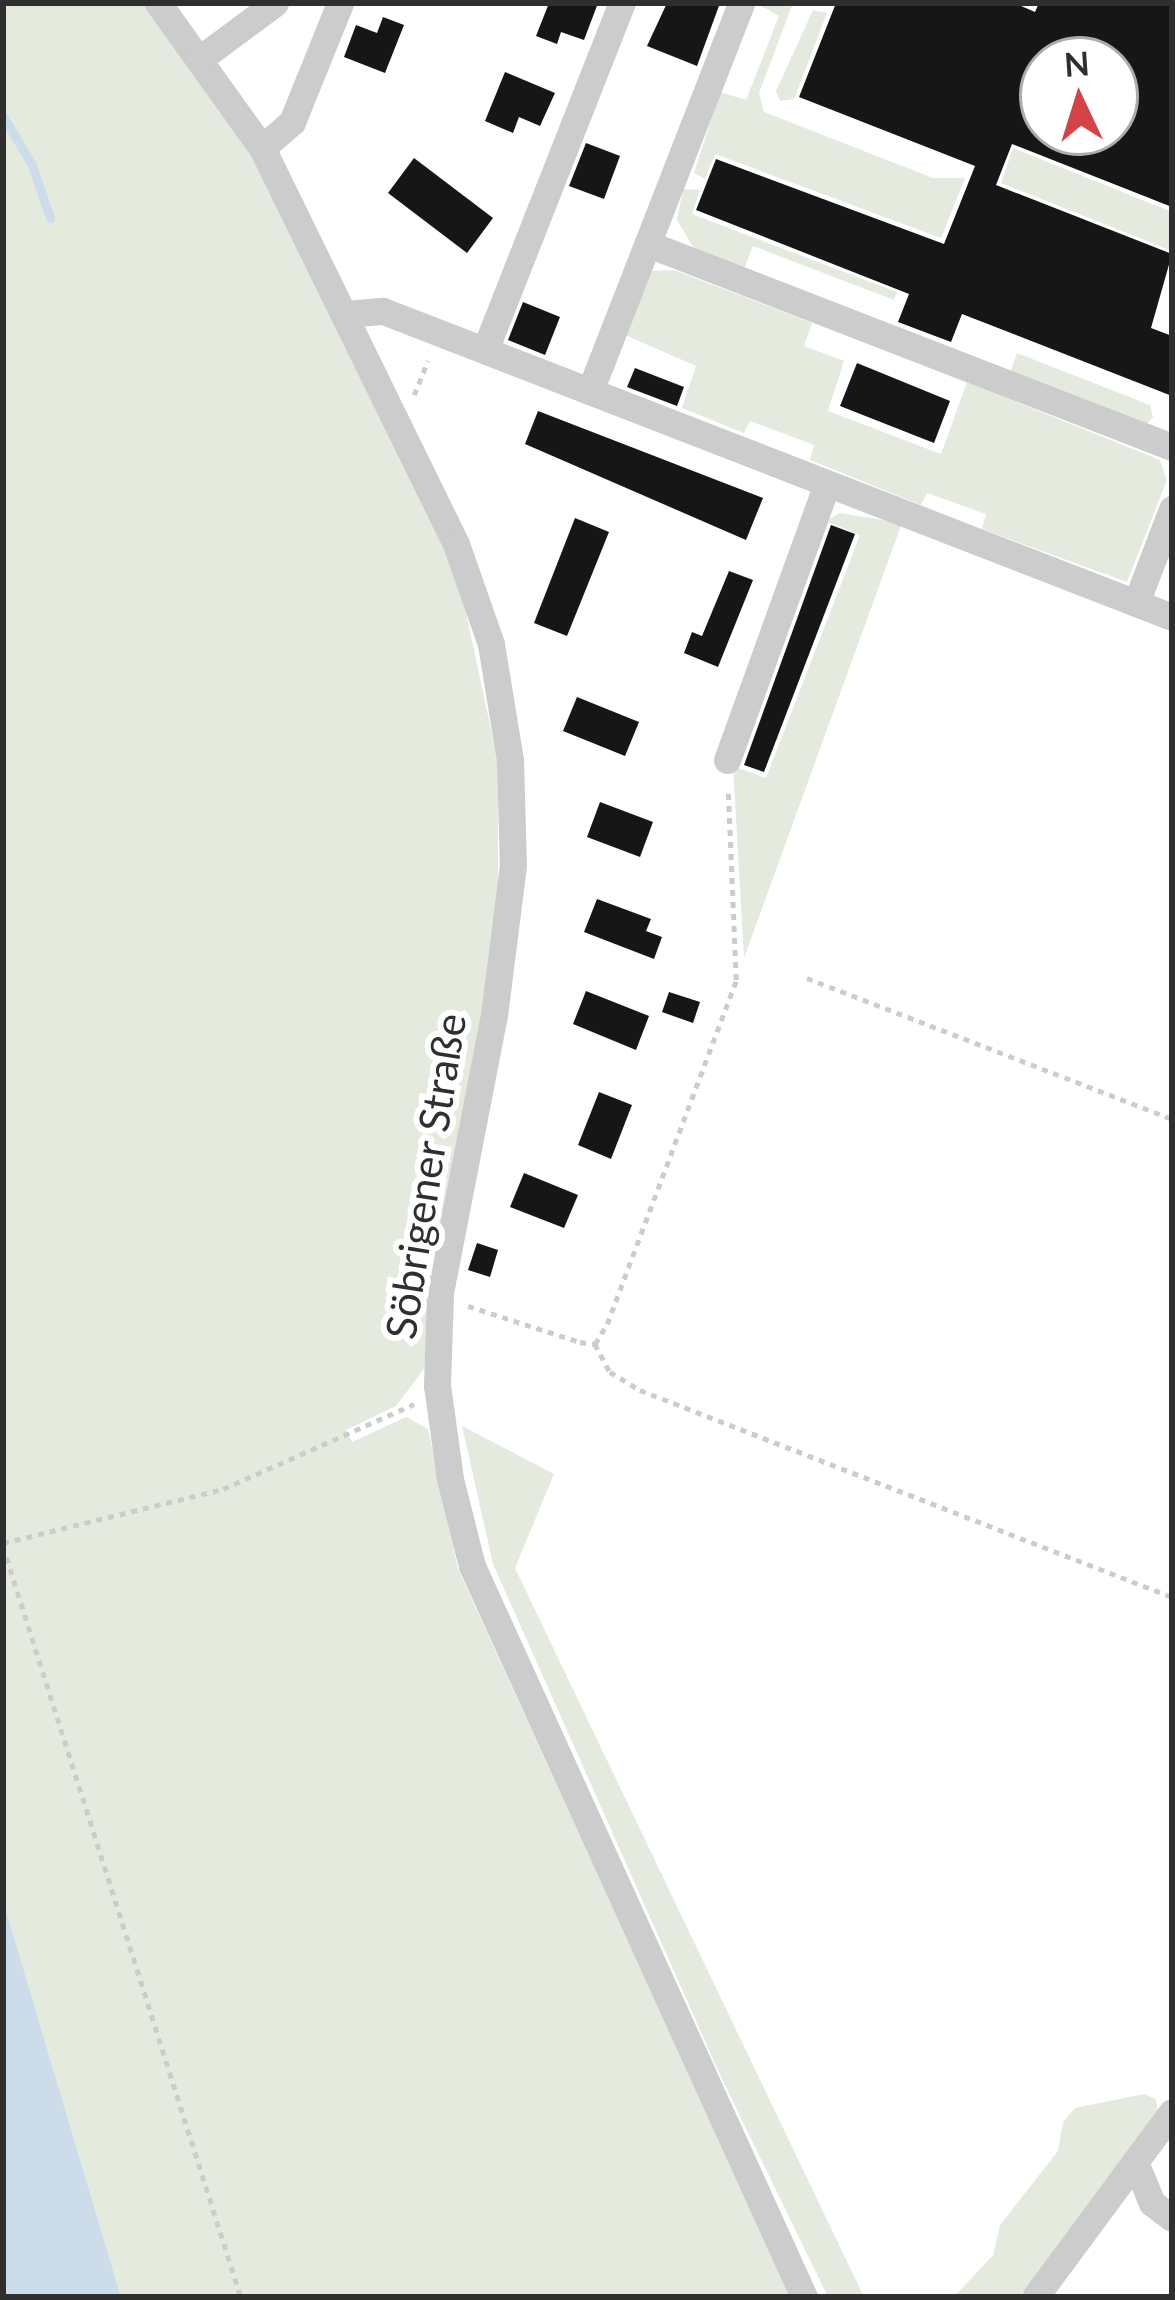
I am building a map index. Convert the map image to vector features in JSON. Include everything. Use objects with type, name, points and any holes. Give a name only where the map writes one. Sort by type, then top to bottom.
[{"type":"street","name":"Söbrigener Straße","points":[[158,3],[262,148],[456,544],[490,644],[510,760],[508,922],[440,1294],[437,1385],[472,1565],[804,2297]]},
{"type":"street","points":[[201,58],[274,3]]},
{"type":"street","points":[[262,148],[292,122],[340,3]]},
{"type":"street","points":[[485,350],[622,3]]},
{"type":"street","points":[[590,391],[741,3]]},
{"type":"street","points":[[648,244],[1172,447]]},
{"type":"street","points":[[346,314],[383,311],[825,489],[1141,589],[1172,586]]},
{"type":"street","points":[[727,760],[825,489]]},
{"type":"street","points":[[1141,589],[1172,509]]},
{"type":"street","points":[[1141,589],[1172,617]]},
{"type":"street","points":[[1035,2297],[1172,2112]]},
{"type":"street","points":[[1135,2162],[1152,2203],[1172,2218]]},
{"type":"path","points":[[399,391],[408,411],[440,333]]},
{"type":"path","points":[[595,1344],[736,980],[727,760]]},
{"type":"path","points":[[807,978],[1172,1119]]},
{"type":"path","points":[[440,1294],[595,1344],[610,1372],[640,1390],[1172,1597]]},
{"type":"path","points":[[242,2297],[3,1545],[223,1489],[400,1415],[437,1385]]},
{"type":"shaded area","points":[[3,3],[144,3],[254,153],[443,545],[465,608],[498,762],[498,921],[424,1369],[396,1406],[346,1430],[352,1442],[406,1417],[428,1429],[458,1569],[791,2297],[121,2297],[3,1900]]},
{"type":"shaded area","points":[[755,3],[793,3],[759,93],[764,112],[933,178],[965,178],[941,238],[715,154],[705,179],[694,173],[720,92],[746,100],[779,16]]},
{"type":"shaded area","points":[[813,10],[827,13],[794,99],[780,101],[776,91]]},
{"type":"shaded area","points":[[1013,148],[1019,156],[1033,156],[1172,212],[1172,251],[1001,183]]},
{"type":"shaded area","points":[[683,189],[700,190],[692,214],[897,292],[894,300],[753,246],[743,272],[693,247],[677,220]]},
{"type":"shaded area","points":[[674,270],[812,323],[804,346],[844,361],[828,411],[941,454],[967,382],[1160,460],[1167,480],[1127,582],[982,529],[986,514],[927,493],[921,505],[810,460],[814,445],[750,421],[744,433],[682,408],[696,366],[625,335],[649,271]]},
{"type":"shaded area","points":[[1017,353],[1150,405],[1153,417],[1145,426],[1009,376]]},
{"type":"shaded area","points":[[840,513],[902,523],[744,958],[733,766],[766,778],[860,535],[826,521]]},
{"type":"shaded area","points":[[462,1426],[554,1474],[515,1568],[864,2297],[828,2297],[721,2077],[493,1564]]},
{"type":"shaded area","points":[[1144,2094],[1156,2099],[1158,2112],[1019,2297],[954,2297],[993,2255],[1000,2225],[1058,2151],[1063,2122],[1075,2108]]},
{"type":"water","points":[[3,1900],[121,2297],[3,2297]]},
{"type":"building","points":[[549,3],[598,3],[584,40],[561,32],[557,44],[536,36]]},
{"type":"building","points":[[667,3],[720,3],[697,66],[647,46]]},
{"type":"building","points":[[836,3],[1014,3],[1035,12],[1039,3],[1172,3],[1172,207],[1042,156],[1139,156],[1139,36],[1019,36],[1019,147],[1012,144],[996,185],[1172,254],[1151,328],[1172,336],[1172,396],[962,314],[951,342],[898,322],[909,294],[696,210],[716,159],[944,244],[975,166],[799,97]]},
{"type":"building","points":[[383,17],[404,25],[385,73],[344,57],[356,25],[377,33]]},
{"type":"building","points":[[505,72],[555,93],[540,126],[519,117],[513,133],[485,121]]},
{"type":"building","points":[[586,143],[620,156],[604,199],[569,186]]},
{"type":"building","points":[[414,158],[493,218],[467,253],[388,193]]},
{"type":"building","points":[[523,302],[560,317],[545,355],[508,340]]},
{"type":"building","points":[[857,363],[950,401],[934,443],[840,406]]},
{"type":"building","points":[[635,368],[684,387],[677,406],[627,387]]},
{"type":"building","points":[[538,411],[763,498],[746,540],[525,444]]},
{"type":"building","points":[[575,518],[609,532],[567,636],[534,623]]},
{"type":"building","points":[[831,525],[855,534],[764,772],[744,765]]},
{"type":"building","points":[[729,571],[753,580],[718,667],[684,653],[692,632],[702,636]]},
{"type":"building","points":[[577,697],[639,722],[625,756],[563,731]]},
{"type":"building","points":[[600,802],[653,822],[640,857],[587,837]]},
{"type":"building","points":[[597,899],[651,919],[646,931],[662,937],[654,959],[584,932]]},
{"type":"building","points":[[586,991],[649,1016],[636,1050],[573,1024]]},
{"type":"building","points":[[669,992],[700,1002],[693,1023],[662,1012]]},
{"type":"building","points":[[599,1092],[632,1105],[611,1159],[578,1145]]},
{"type":"building","points":[[524,1173],[578,1195],[564,1228],[510,1207]]},
{"type":"building","points":[[477,1243],[498,1250],[490,1277],[468,1270]]},
{"type":"waterway","points":[[3,116],[32,165],[50,218]]}]
